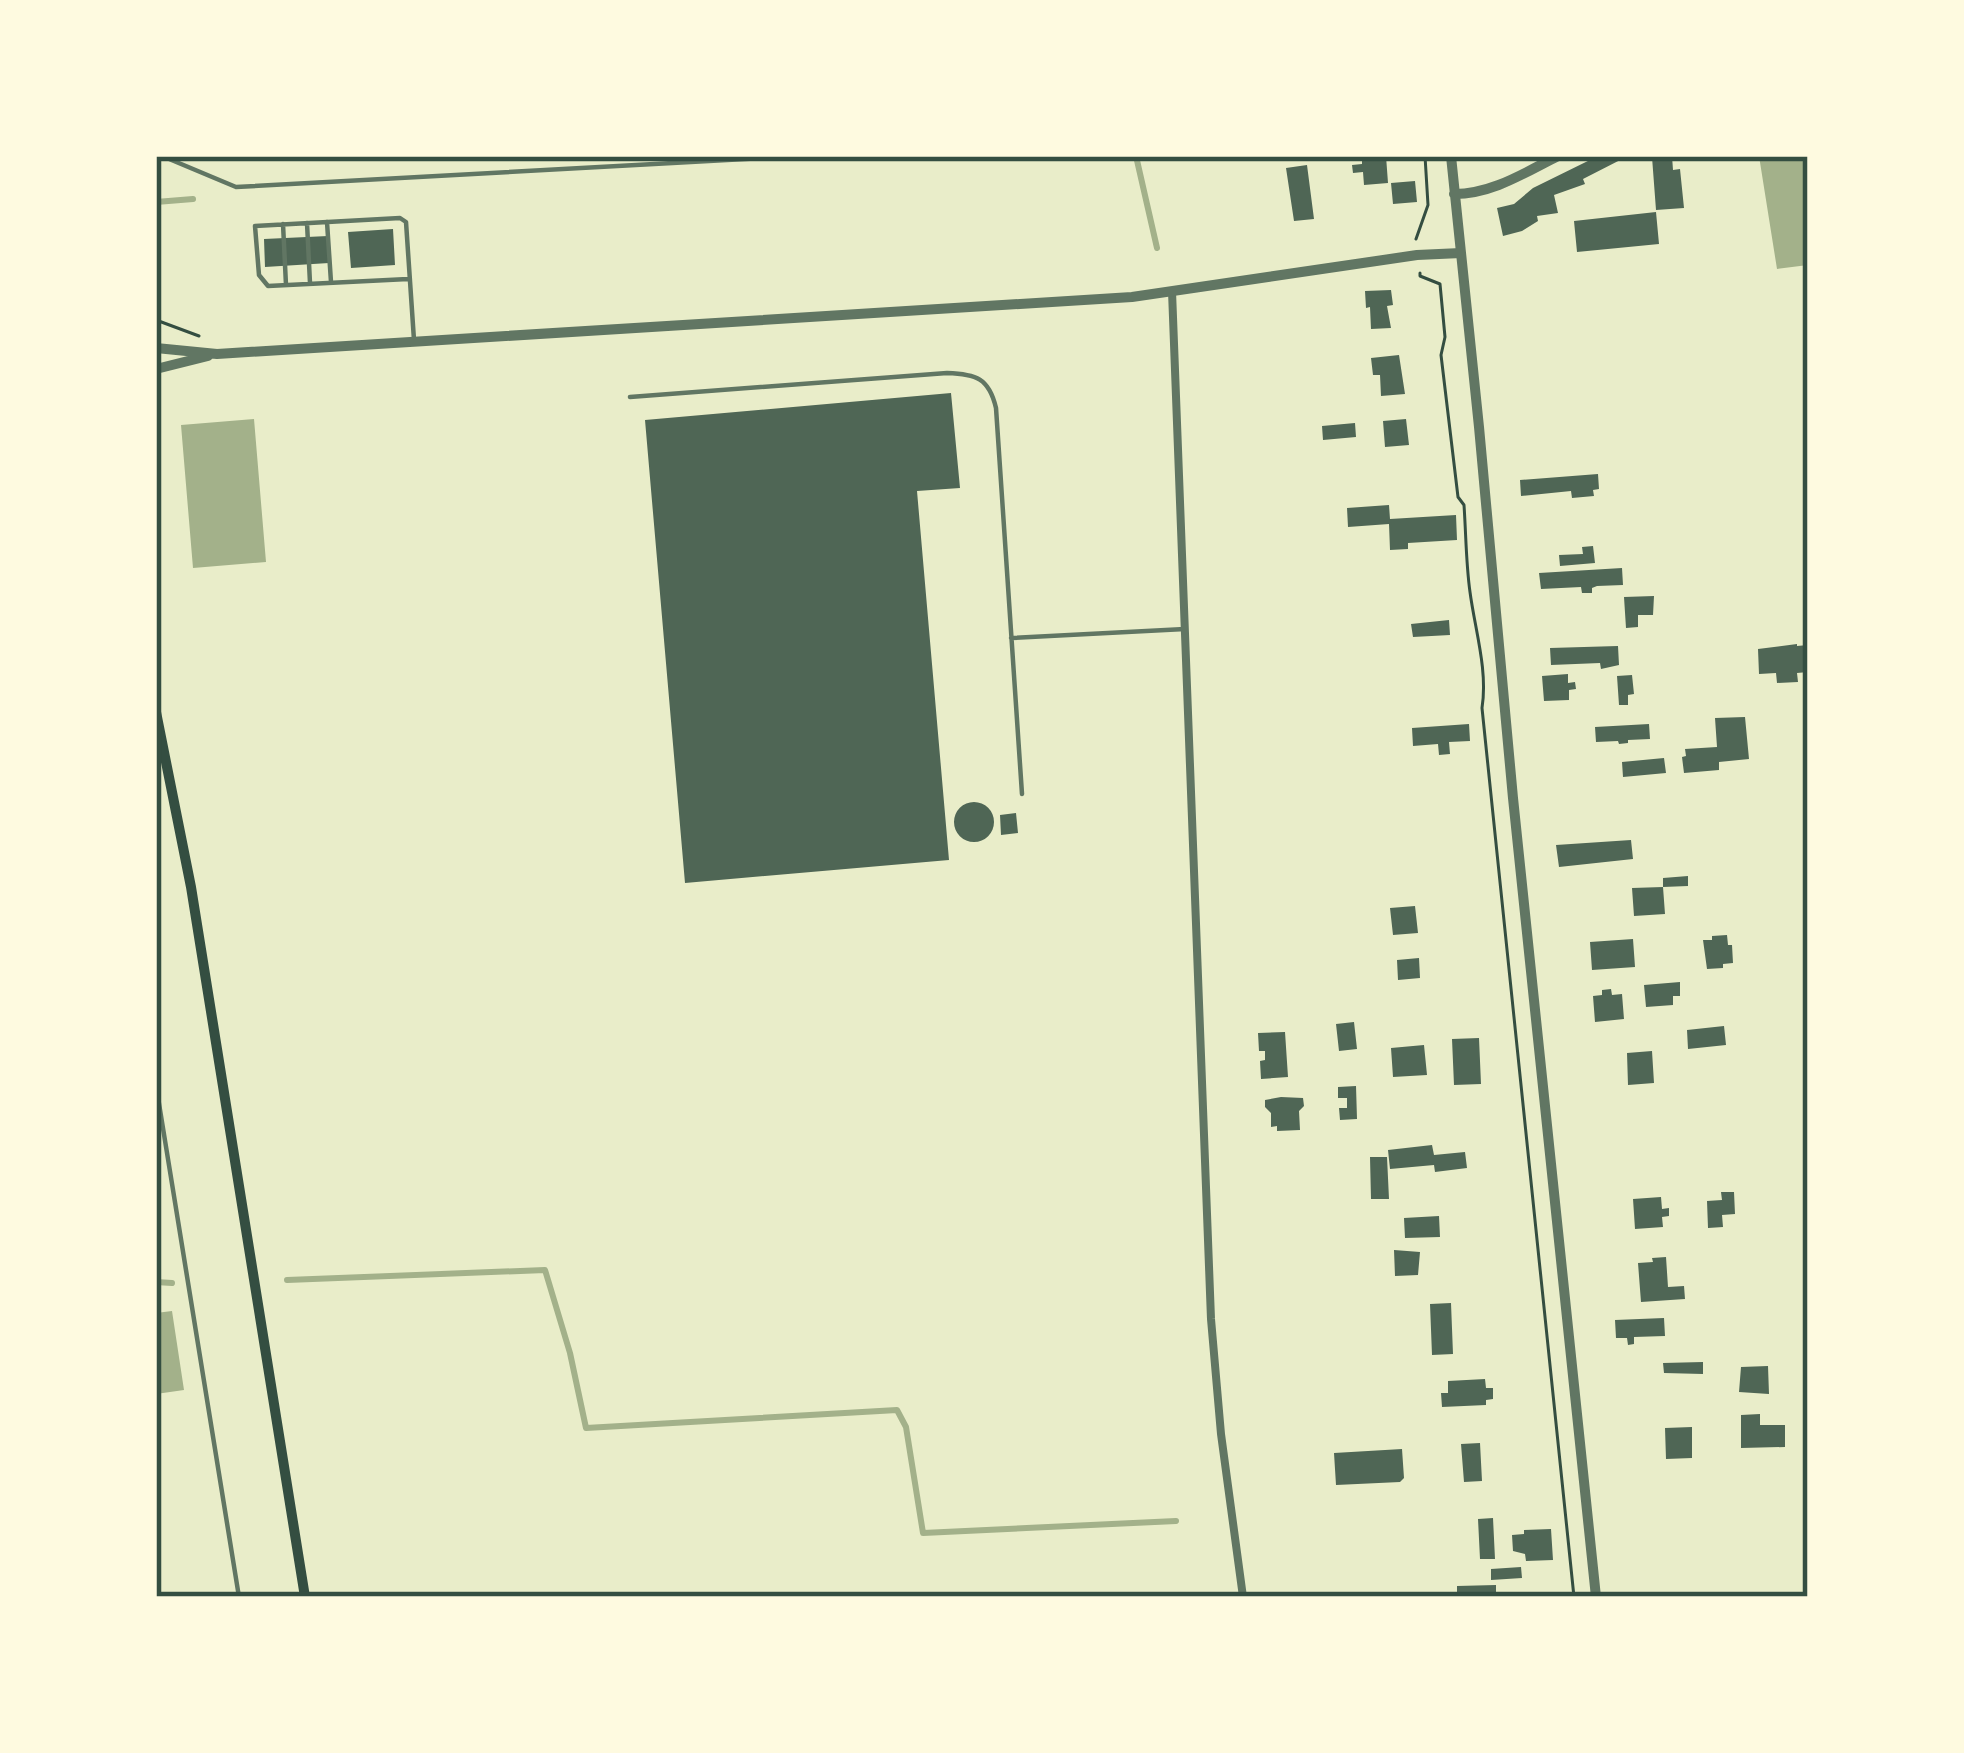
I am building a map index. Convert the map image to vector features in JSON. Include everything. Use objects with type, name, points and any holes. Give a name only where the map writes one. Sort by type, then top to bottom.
[{"type":"main road","points":[[156,712],[195,906],[305,1597]]},
{"type":"street","points":[[1450,156],[1596,1597]]},
{"type":"street","points":[[1454,194],[1496,188],[1558,156]]},
{"type":"street","points":[[156,348],[217,354],[1097,299],[1461,253]]},
{"type":"street","points":[[1172,291],[1211,1319],[1243,1597]]},
{"type":"street","points":[[156,369],[217,354]]},
{"type":"lane","points":[[162,156],[236,187],[802,156]]},
{"type":"lane","points":[[408,279],[268,286],[259,275],[255,226],[400,218],[406,222],[414,341]]},
{"type":"lane","points":[[327,222],[331,283]]},
{"type":"lane","points":[[307,223],[310,284]]},
{"type":"lane","points":[[283,224],[286,285]]},
{"type":"lane","points":[[630,398],[946,373],[981,380],[992,390],[1022,794]]},
{"type":"lane","points":[[1011,638],[1185,629]]},
{"type":"lane","points":[[156,1085],[238,1597]]},
{"type":"path","points":[[1424,156],[1428,205],[1415,236],[1420,276],[1440,284],[1442,355],[1485,690],[1482,708],[1574,1597]]},
{"type":"shaded area","points":[[1759,156],[1808,156],[1808,265],[1777,269]]},
{"type":"shaded area","points":[[254,419],[266,562],[193,568],[181,425]]},
{"type":"shaded area","points":[[172,1311],[184,1390],[156,1394],[156,1313]]},
{"type":"building","points":[[1362,156],[1386,156],[1388,183],[1364,185],[1363,172],[1353,173],[1352,165],[1362,164]]},
{"type":"building","points":[[1598,156],[1628,156],[1583,179],[1585,184],[1554,195],[1558,213],[1537,216],[1538,221],[1522,231],[1503,236],[1497,208],[1514,204],[1533,188]]},
{"type":"building","points":[[1672,156],[1673,170],[1680,169],[1684,208],[1656,210],[1652,157]]},
{"type":"building","points":[[1307,165],[1314,219],[1294,221],[1286,168]]},
{"type":"building","points":[[1415,181],[1417,202],[1393,204],[1391,183]]},
{"type":"building","points":[[1656,212],[1659,244],[1577,252],[1574,221]]},
{"type":"building","points":[[393,229],[395,265],[351,268],[348,232]]},
{"type":"building","points":[[328,236],[329,263],[265,267],[264,239]]},
{"type":"building","points":[[1391,290],[1393,305],[1387,306],[1391,328],[1371,329],[1365,291]]},
{"type":"building","points":[[1399,355],[1405,394],[1381,396],[1380,375],[1373,375],[1371,358]]},
{"type":"building","points":[[951,393],[960,488],[917,491],[949,860],[685,883],[645,420]]},
{"type":"building","points":[[1406,419],[1409,445],[1385,447],[1383,421]]},
{"type":"building","points":[[1355,423],[1356,437],[1323,440],[1322,426]]},
{"type":"building","points":[[1598,474],[1599,489],[1593,490],[1594,496],[1572,498],[1571,491],[1521,496],[1520,480]]},
{"type":"building","points":[[1389,505],[1390,519],[1456,515],[1457,540],[1408,543],[1408,549],[1390,550],[1389,524],[1348,527],[1347,508]]},
{"type":"building","points":[[1593,546],[1595,563],[1560,566],[1559,555],[1583,554],[1582,547]]},
{"type":"building","points":[[1622,568],[1623,585],[1597,586],[1592,593],[1582,593],[1581,587],[1541,589],[1539,573]]},
{"type":"building","points":[[1654,596],[1653,615],[1638,615],[1638,627],[1626,628],[1624,597]]},
{"type":"building","points":[[1449,620],[1450,635],[1413,637],[1411,624]]},
{"type":"building","points":[[1808,645],[1808,672],[1797,673],[1798,682],[1777,683],[1776,673],[1759,674],[1758,649]]},
{"type":"building","points":[[1618,646],[1619,665],[1601,669],[1600,663],[1551,665],[1550,648]]},
{"type":"building","points":[[1568,674],[1568,683],[1575,682],[1576,689],[1569,690],[1569,700],[1544,701],[1542,676]]},
{"type":"building","points":[[1632,675],[1634,694],[1628,695],[1628,705],[1619,705],[1617,676]]},
{"type":"building","points":[[1745,717],[1749,759],[1719,762],[1719,770],[1684,773],[1685,749],[1717,747],[1715,718]]},
{"type":"building","points":[[1469,724],[1470,741],[1449,742],[1450,754],[1439,755],[1438,744],[1413,746],[1412,728]]},
{"type":"building","points":[[1649,724],[1650,739],[1596,742],[1595,727]]},
{"type":"building","points":[[1664,758],[1666,773],[1623,777],[1622,762]]},
{"type":"building","points":[[974,802],[988,808],[994,822],[988,836],[974,842],[960,836],[954,822],[960,808]]},
{"type":"building","points":[[1016,813],[1018,833],[1001,835],[1000,815]]},
{"type":"building","points":[[1631,840],[1633,859],[1559,867],[1556,845]]},
{"type":"building","points":[[1688,876],[1688,886],[1663,887],[1663,878]]},
{"type":"building","points":[[1663,887],[1665,914],[1634,916],[1632,888]]},
{"type":"building","points":[[1415,906],[1418,933],[1393,935],[1390,908]]},
{"type":"building","points":[[1727,935],[1733,963],[1707,969],[1703,940]]},
{"type":"building","points":[[1633,939],[1635,967],[1592,970],[1590,942]]},
{"type":"building","points":[[1419,958],[1420,978],[1398,980],[1397,960]]},
{"type":"building","points":[[1680,982],[1680,996],[1673,996],[1673,1005],[1646,1007],[1644,985]]},
{"type":"building","points":[[1611,989],[1612,995],[1622,994],[1624,1019],[1595,1022],[1593,996]]},
{"type":"building","points":[[1354,1022],[1357,1049],[1339,1051],[1336,1024]]},
{"type":"building","points":[[1724,1026],[1726,1045],[1688,1049],[1687,1030]]},
{"type":"building","points":[[1285,1032],[1288,1077],[1261,1079],[1265,1051],[1259,1051],[1258,1033]]},
{"type":"building","points":[[1479,1038],[1481,1084],[1454,1085],[1452,1039]]},
{"type":"building","points":[[1424,1045],[1427,1075],[1393,1077],[1391,1048]]},
{"type":"building","points":[[1652,1051],[1654,1083],[1628,1085],[1627,1053]]},
{"type":"building","points":[[1356,1086],[1357,1119],[1340,1120],[1339,1108],[1347,1108],[1347,1098],[1338,1098],[1338,1087]]},
{"type":"building","points":[[1303,1098],[1300,1130],[1271,1127],[1265,1100]]},
{"type":"building","points":[[1432,1145],[1434,1155],[1465,1152],[1467,1168],[1390,1169],[1388,1150]]},
{"type":"building","points":[[1370,1157],[1387,1157],[1389,1199],[1371,1199]]},
{"type":"building","points":[[1721,1192],[1734,1192],[1735,1214],[1722,1215],[1723,1227],[1708,1228],[1707,1201],[1722,1200]]},
{"type":"building","points":[[1661,1197],[1662,1209],[1669,1208],[1669,1216],[1662,1217],[1663,1227],[1635,1229],[1633,1199]]},
{"type":"building","points":[[1439,1216],[1440,1237],[1405,1238],[1404,1218]]},
{"type":"building","points":[[1394,1250],[1420,1252],[1418,1275],[1395,1276]]},
{"type":"building","points":[[1666,1257],[1668,1287],[1684,1286],[1685,1299],[1641,1302],[1638,1263]]},
{"type":"building","points":[[1451,1303],[1453,1354],[1432,1355],[1430,1304]]},
{"type":"building","points":[[1664,1318],[1665,1336],[1634,1337],[1634,1344],[1628,1345],[1627,1338],[1616,1338],[1615,1320]]},
{"type":"building","points":[[1703,1362],[1703,1374],[1664,1373],[1663,1363]]},
{"type":"building","points":[[1768,1366],[1769,1394],[1739,1392],[1741,1367]]},
{"type":"building","points":[[1485,1379],[1486,1388],[1493,1388],[1493,1399],[1486,1400],[1486,1405],[1442,1407],[1441,1393],[1448,1393],[1448,1381]]},
{"type":"building","points":[[1760,1414],[1760,1425],[1785,1425],[1785,1447],[1741,1448],[1741,1415]]},
{"type":"building","points":[[1692,1427],[1692,1458],[1666,1459],[1665,1428]]},
{"type":"building","points":[[1480,1443],[1482,1481],[1464,1482],[1461,1444]]},
{"type":"building","points":[[1402,1449],[1404,1478],[1400,1482],[1336,1485],[1334,1453]]},
{"type":"building","points":[[1493,1518],[1495,1559],[1480,1559],[1478,1519]]},
{"type":"building","points":[[1551,1529],[1553,1560],[1526,1561],[1525,1554],[1513,1551],[1512,1535]]},
{"type":"building","points":[[1521,1567],[1522,1578],[1491,1580],[1491,1569]]},
{"type":"building","points":[[1496,1585],[1496,1597],[1457,1597],[1457,1586]]},
{"type":"waterway","points":[[1136,156],[1157,248]]},
{"type":"waterway","points":[[156,202],[193,199]]},
{"type":"waterway","points":[[287,1280],[545,1270],[586,1428],[897,1410],[906,1427],[923,1533],[1176,1521]]},
{"type":"waterway","points":[[156,1282],[172,1283]]}]
